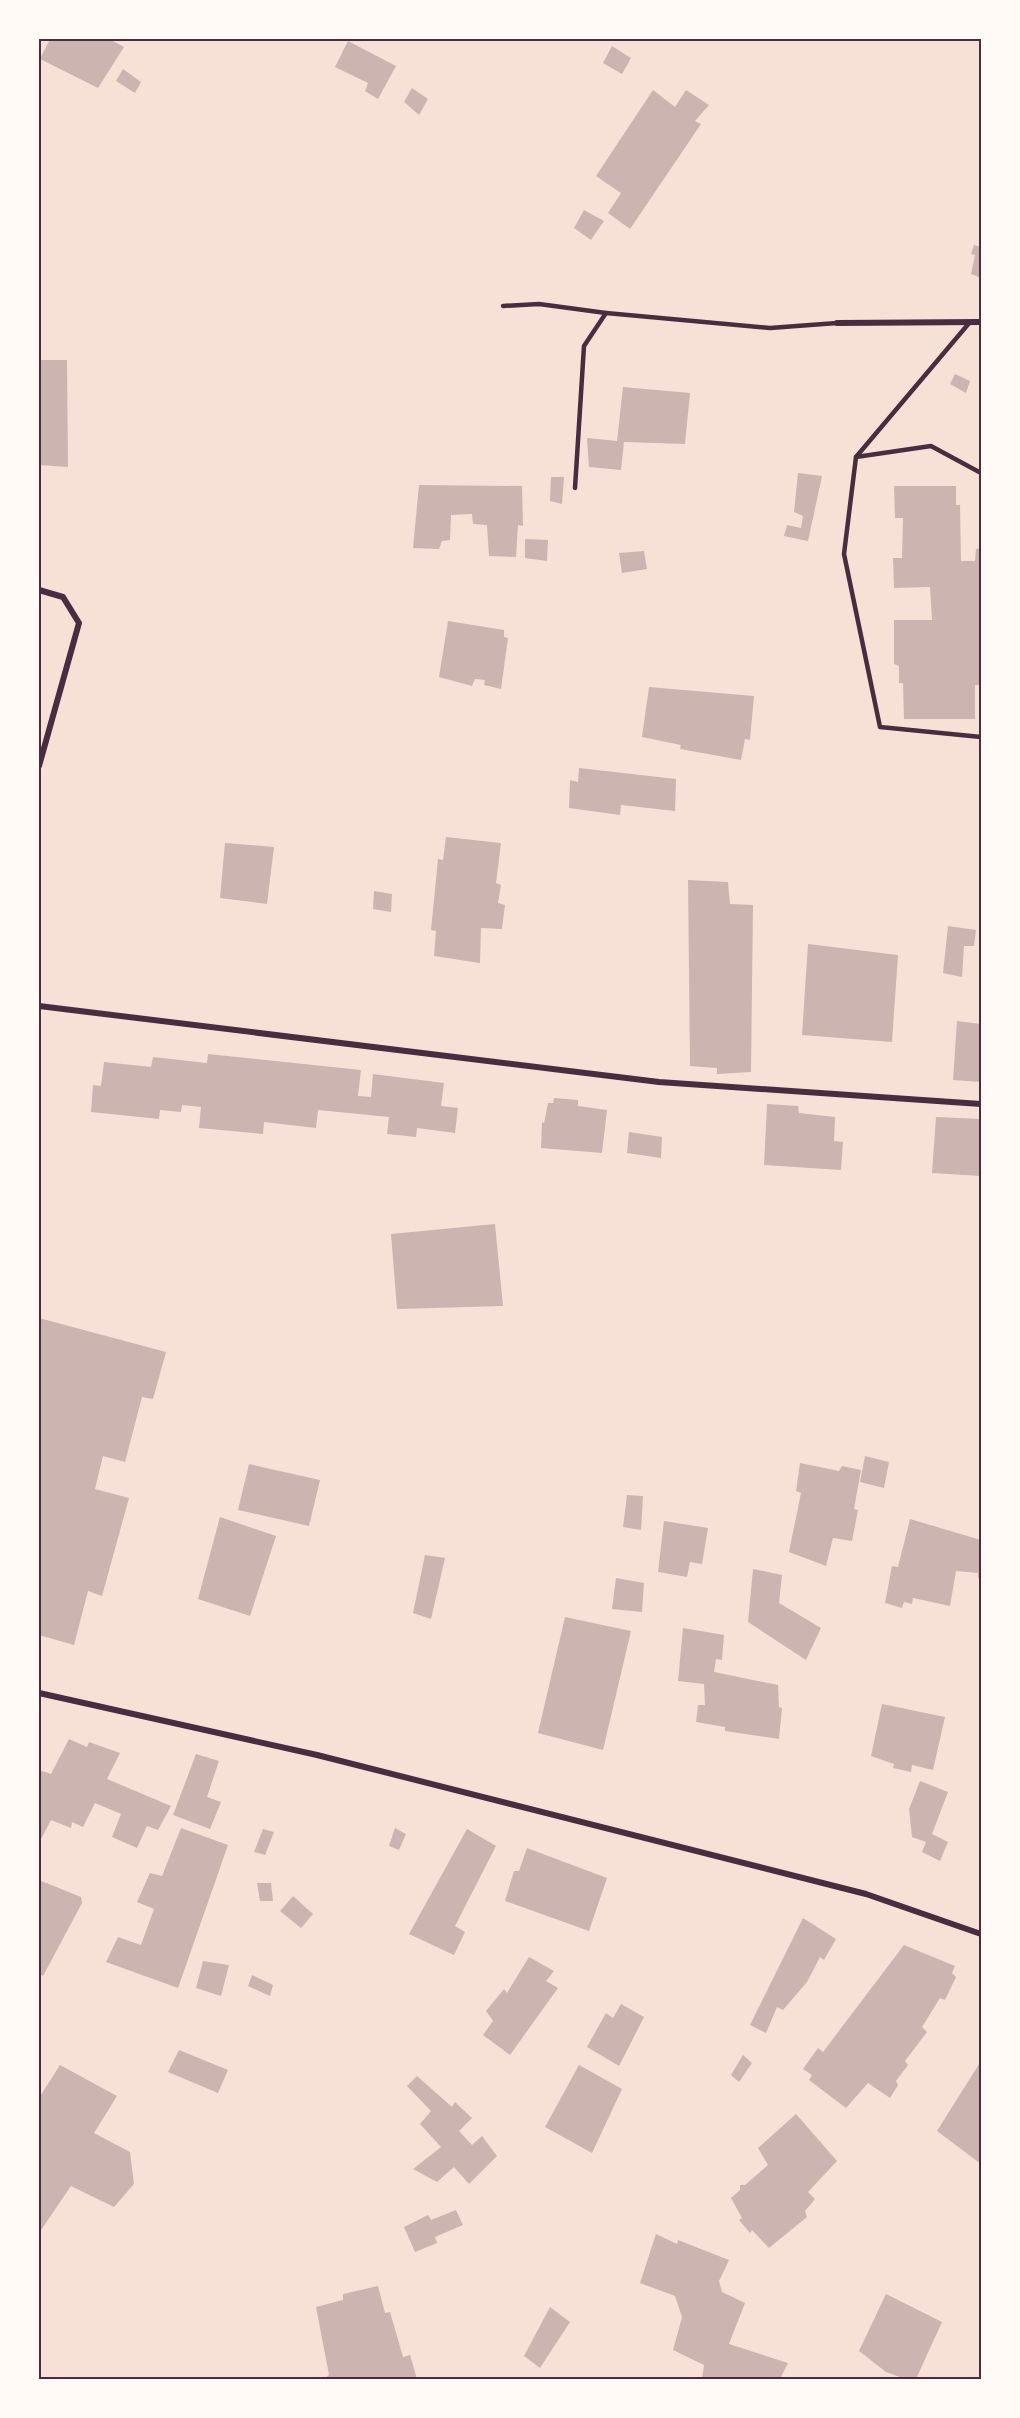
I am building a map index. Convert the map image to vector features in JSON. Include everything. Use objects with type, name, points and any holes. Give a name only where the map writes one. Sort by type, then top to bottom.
[{"type":"street","points":[[837,323],[981,322]]},
{"type":"street","points":[[39,590],[63,597],[79,623],[39,766]]},
{"type":"street","points":[[39,1006],[658,1082],[981,1104]]},
{"type":"street","points":[[39,1693],[316,1755],[843,1888],[981,1934]]},
{"type":"lane","points":[[503,306],[539,304],[606,313],[770,328],[837,323]]},
{"type":"lane","points":[[575,488],[584,346],[606,313]]},
{"type":"lane","points":[[970,322],[856,457],[844,554],[880,727],[981,737]]},
{"type":"lane","points":[[856,457],[931,446],[981,473]]},
{"type":"building","points":[[50,39],[109,39],[124,47],[98,88],[40,59]]},
{"type":"building","points":[[348,41],[396,66],[378,99],[365,91],[368,83],[335,67]]},
{"type":"building","points":[[612,46],[631,58],[622,74],[603,63]]},
{"type":"building","points":[[123,69],[141,82],[135,93],[116,81]]},
{"type":"building","points":[[412,88],[428,99],[419,115],[404,102]]},
{"type":"building","points":[[653,90],[675,107],[686,90],[709,105],[695,121],[701,124],[630,229],[608,213],[621,193],[596,176]]},
{"type":"building","points":[[584,210],[604,221],[591,240],[574,228]]},
{"type":"building","points":[[39,243],[41,360],[67,360],[68,467],[39,465]]},
{"type":"building","points":[[974,245],[981,247],[981,278],[971,274],[975,255],[971,254]]},
{"type":"building","points":[[955,374],[970,381],[966,393],[950,384]]},
{"type":"building","points":[[623,387],[690,393],[685,444],[624,442],[621,470],[589,467],[587,438],[617,441]]},
{"type":"building","points":[[798,473],[822,476],[808,541],[784,536],[787,525],[801,528],[803,516],[794,512]]},
{"type":"building","points":[[551,477],[564,477],[562,504],[550,501]]},
{"type":"building","points":[[419,485],[522,486],[523,526],[518,525],[516,557],[489,556],[487,525],[473,524],[472,514],[451,515],[450,540],[442,541],[439,549],[413,548]]},
{"type":"building","points":[[894,486],[956,486],[956,505],[960,505],[961,561],[975,561],[976,549],[981,548],[981,685],[975,685],[975,719],[904,719],[903,683],[899,683],[899,666],[894,664],[894,620],[932,620],[930,587],[894,588],[893,558],[902,558],[903,518],[895,518]]},
{"type":"building","points":[[525,539],[548,540],[547,561],[525,558]]},
{"type":"building","points":[[644,551],[647,569],[622,573],[619,553]]},
{"type":"building","points":[[448,621],[504,630],[504,637],[508,638],[501,689],[484,685],[485,680],[475,679],[472,686],[439,677]]},
{"type":"building","points":[[649,687],[754,696],[750,740],[745,739],[741,760],[680,749],[681,745],[642,737]]},
{"type":"building","points":[[579,768],[676,779],[675,811],[621,805],[620,815],[569,808],[570,780],[578,782]]},
{"type":"building","points":[[446,837],[501,843],[496,883],[501,885],[498,903],[505,905],[502,929],[481,928],[480,963],[434,956],[436,931],[431,930],[438,859],[443,860]]},
{"type":"building","points":[[225,843],[274,847],[267,904],[220,898]]},
{"type":"building","points":[[688,880],[728,882],[730,904],[753,905],[751,1072],[717,1074],[717,1068],[690,1066]]},
{"type":"building","points":[[374,891],[392,894],[391,912],[373,909]]},
{"type":"building","points":[[948,926],[976,930],[974,946],[964,946],[962,977],[943,973]]},
{"type":"building","points":[[808,944],[898,955],[892,1042],[802,1035]]},
{"type":"building","points":[[957,1021],[981,1024],[981,1082],[953,1080]]},
{"type":"building","points":[[208,1054],[361,1070],[358,1096],[371,1097],[373,1074],[444,1083],[441,1106],[458,1108],[455,1133],[417,1128],[416,1137],[387,1134],[389,1117],[318,1110],[316,1128],[264,1122],[263,1134],[199,1128],[201,1107],[182,1105],[181,1112],[160,1110],[159,1119],[91,1112],[93,1085],[101,1086],[104,1062],[151,1067],[153,1057],[207,1063]]},
{"type":"building","points":[[554,1098],[578,1100],[578,1106],[607,1110],[602,1153],[541,1148],[542,1122],[544,1123],[548,1103],[553,1103]]},
{"type":"building","points":[[767,1104],[798,1106],[799,1113],[835,1117],[834,1141],[843,1142],[841,1170],[764,1165]]},
{"type":"building","points":[[936,1117],[981,1119],[981,1176],[932,1173]]},
{"type":"building","points":[[629,1132],[662,1137],[661,1158],[627,1153]]},
{"type":"building","points":[[495,1224],[503,1306],[397,1309],[391,1234]]},
{"type":"building","points":[[39,1318],[166,1352],[153,1399],[142,1397],[125,1462],[103,1456],[95,1489],[129,1498],[102,1596],[88,1591],[74,1645],[39,1635]]},
{"type":"building","points":[[865,1456],[889,1462],[884,1488],[860,1482]]},
{"type":"building","points":[[800,1463],[839,1471],[842,1466],[861,1470],[854,1509],[858,1510],[852,1541],[833,1538],[826,1566],[789,1552],[801,1493],[796,1491]]},
{"type":"building","points":[[249,1464],[320,1480],[309,1526],[238,1510]]},
{"type":"building","points":[[627,1495],[643,1496],[641,1530],[623,1527]]},
{"type":"building","points":[[220,1517],[276,1536],[250,1616],[198,1599]]},
{"type":"building","points":[[910,1519],[981,1540],[981,1579],[978,1578],[978,1573],[956,1571],[950,1606],[913,1598],[912,1604],[904,1602],[902,1608],[885,1603],[892,1566],[898,1567]]},
{"type":"building","points":[[664,1521],[708,1528],[702,1564],[690,1562],[687,1577],[658,1572]]},
{"type":"building","points":[[425,1555],[445,1558],[431,1619],[413,1613]]},
{"type":"building","points":[[753,1569],[782,1575],[779,1603],[821,1628],[806,1660],[748,1622]]},
{"type":"building","points":[[616,1578],[644,1583],[642,1612],[612,1609]]},
{"type":"building","points":[[565,1617],[631,1631],[603,1750],[538,1733]]},
{"type":"building","points":[[683,1628],[724,1635],[722,1660],[716,1659],[714,1672],[778,1685],[779,1707],[782,1708],[779,1739],[725,1731],[725,1727],[696,1722],[698,1705],[705,1705],[704,1684],[678,1681]]},
{"type":"building","points":[[882,1704],[945,1717],[933,1770],[912,1765],[911,1772],[893,1768],[894,1764],[871,1756]]},
{"type":"building","points":[[69,1739],[87,1747],[89,1742],[120,1753],[107,1779],[171,1806],[158,1830],[147,1826],[137,1848],[112,1837],[121,1814],[95,1803],[83,1827],[72,1822],[71,1828],[51,1820],[41,1839],[39,1838],[39,1770],[51,1774]]},
{"type":"building","points":[[196,1754],[219,1761],[207,1797],[221,1802],[210,1829],[173,1815]]},
{"type":"building","points":[[920,1781],[948,1792],[932,1834],[948,1842],[940,1861],[922,1852],[926,1842],[912,1837],[909,1809]]},
{"type":"building","points":[[181,1828],[228,1845],[178,1988],[106,1962],[118,1937],[141,1945],[154,1909],[137,1902],[150,1873],[162,1876]]},
{"type":"building","points":[[395,1828],[406,1834],[399,1850],[389,1846]]},
{"type":"building","points":[[263,1829],[274,1832],[265,1855],[254,1852]]},
{"type":"building","points":[[467,1829],[496,1846],[455,1926],[465,1932],[454,1955],[409,1934]]},
{"type":"building","points":[[527,1848],[607,1878],[589,1931],[505,1901],[514,1871],[519,1871]]},
{"type":"building","points":[[39,1880],[81,1897],[82,1903],[43,1976],[39,1974]]},
{"type":"building","points":[[257,1883],[271,1883],[273,1901],[260,1901]]},
{"type":"building","points":[[293,1896],[313,1914],[301,1928],[280,1911]]},
{"type":"building","points":[[803,1918],[836,1939],[824,1960],[820,1957],[807,1982],[783,2010],[777,2007],[766,2033],[750,2025]]},
{"type":"building","points":[[904,1945],[955,1966],[952,1973],[956,1977],[945,2000],[940,1998],[922,2027],[927,2032],[905,2061],[908,2065],[896,2081],[898,2085],[890,2098],[868,2083],[846,2108],[809,2080],[812,2075],[803,2069],[818,2048],[823,2052]]},
{"type":"building","points":[[529,1957],[554,1971],[546,1981],[558,1988],[510,2055],[483,2035],[493,2021],[486,2011],[504,1989],[507,1993]]},
{"type":"building","points":[[203,1961],[229,1965],[221,1996],[196,1988]]},
{"type":"building","points":[[252,1975],[273,1985],[270,1996],[248,1986]]},
{"type":"building","points":[[621,2004],[644,2017],[619,2066],[587,2047],[606,2013],[613,2018]]},
{"type":"building","points":[[179,2050],[228,2070],[218,2093],[168,2072]]},
{"type":"building","points":[[743,2055],[752,2063],[739,2082],[731,2075]]},
{"type":"building","points":[[981,2061],[981,2164],[937,2131]]},
{"type":"building","points":[[60,2065],[117,2096],[94,2133],[130,2152],[134,2184],[114,2207],[71,2186],[39,2233],[39,2098]]},
{"type":"building","points":[[579,2065],[622,2089],[592,2153],[545,2127]]},
{"type":"building","points":[[417,2076],[452,2107],[455,2102],[472,2118],[459,2131],[472,2145],[482,2136],[497,2156],[469,2184],[454,2167],[437,2182],[413,2169],[441,2147],[420,2124],[431,2111],[407,2086]]},
{"type":"building","points":[[796,2114],[837,2161],[808,2192],[815,2199],[805,2211],[807,2217],[769,2248],[752,2230],[750,2233],[739,2220],[742,2218],[731,2198],[740,2190],[740,2185],[745,2185],[768,2165],[758,2148]]},
{"type":"building","points":[[456,2210],[463,2225],[435,2237],[437,2243],[415,2252],[404,2227],[428,2215],[431,2220]]},
{"type":"building","points":[[656,2234],[677,2244],[678,2240],[729,2260],[719,2281],[722,2292],[745,2303],[729,2344],[788,2363],[780,2379],[702,2379],[704,2365],[673,2350],[682,2317],[675,2296],[640,2283]]},
{"type":"building","points":[[378,2286],[385,2313],[390,2312],[403,2357],[410,2355],[417,2379],[324,2379],[329,2375],[316,2307],[343,2300],[343,2294]]},
{"type":"building","points":[[886,2294],[942,2322],[916,2379],[905,2379],[886,2372],[859,2351]]},
{"type":"building","points":[[550,2307],[570,2322],[540,2368],[524,2356]]}]
